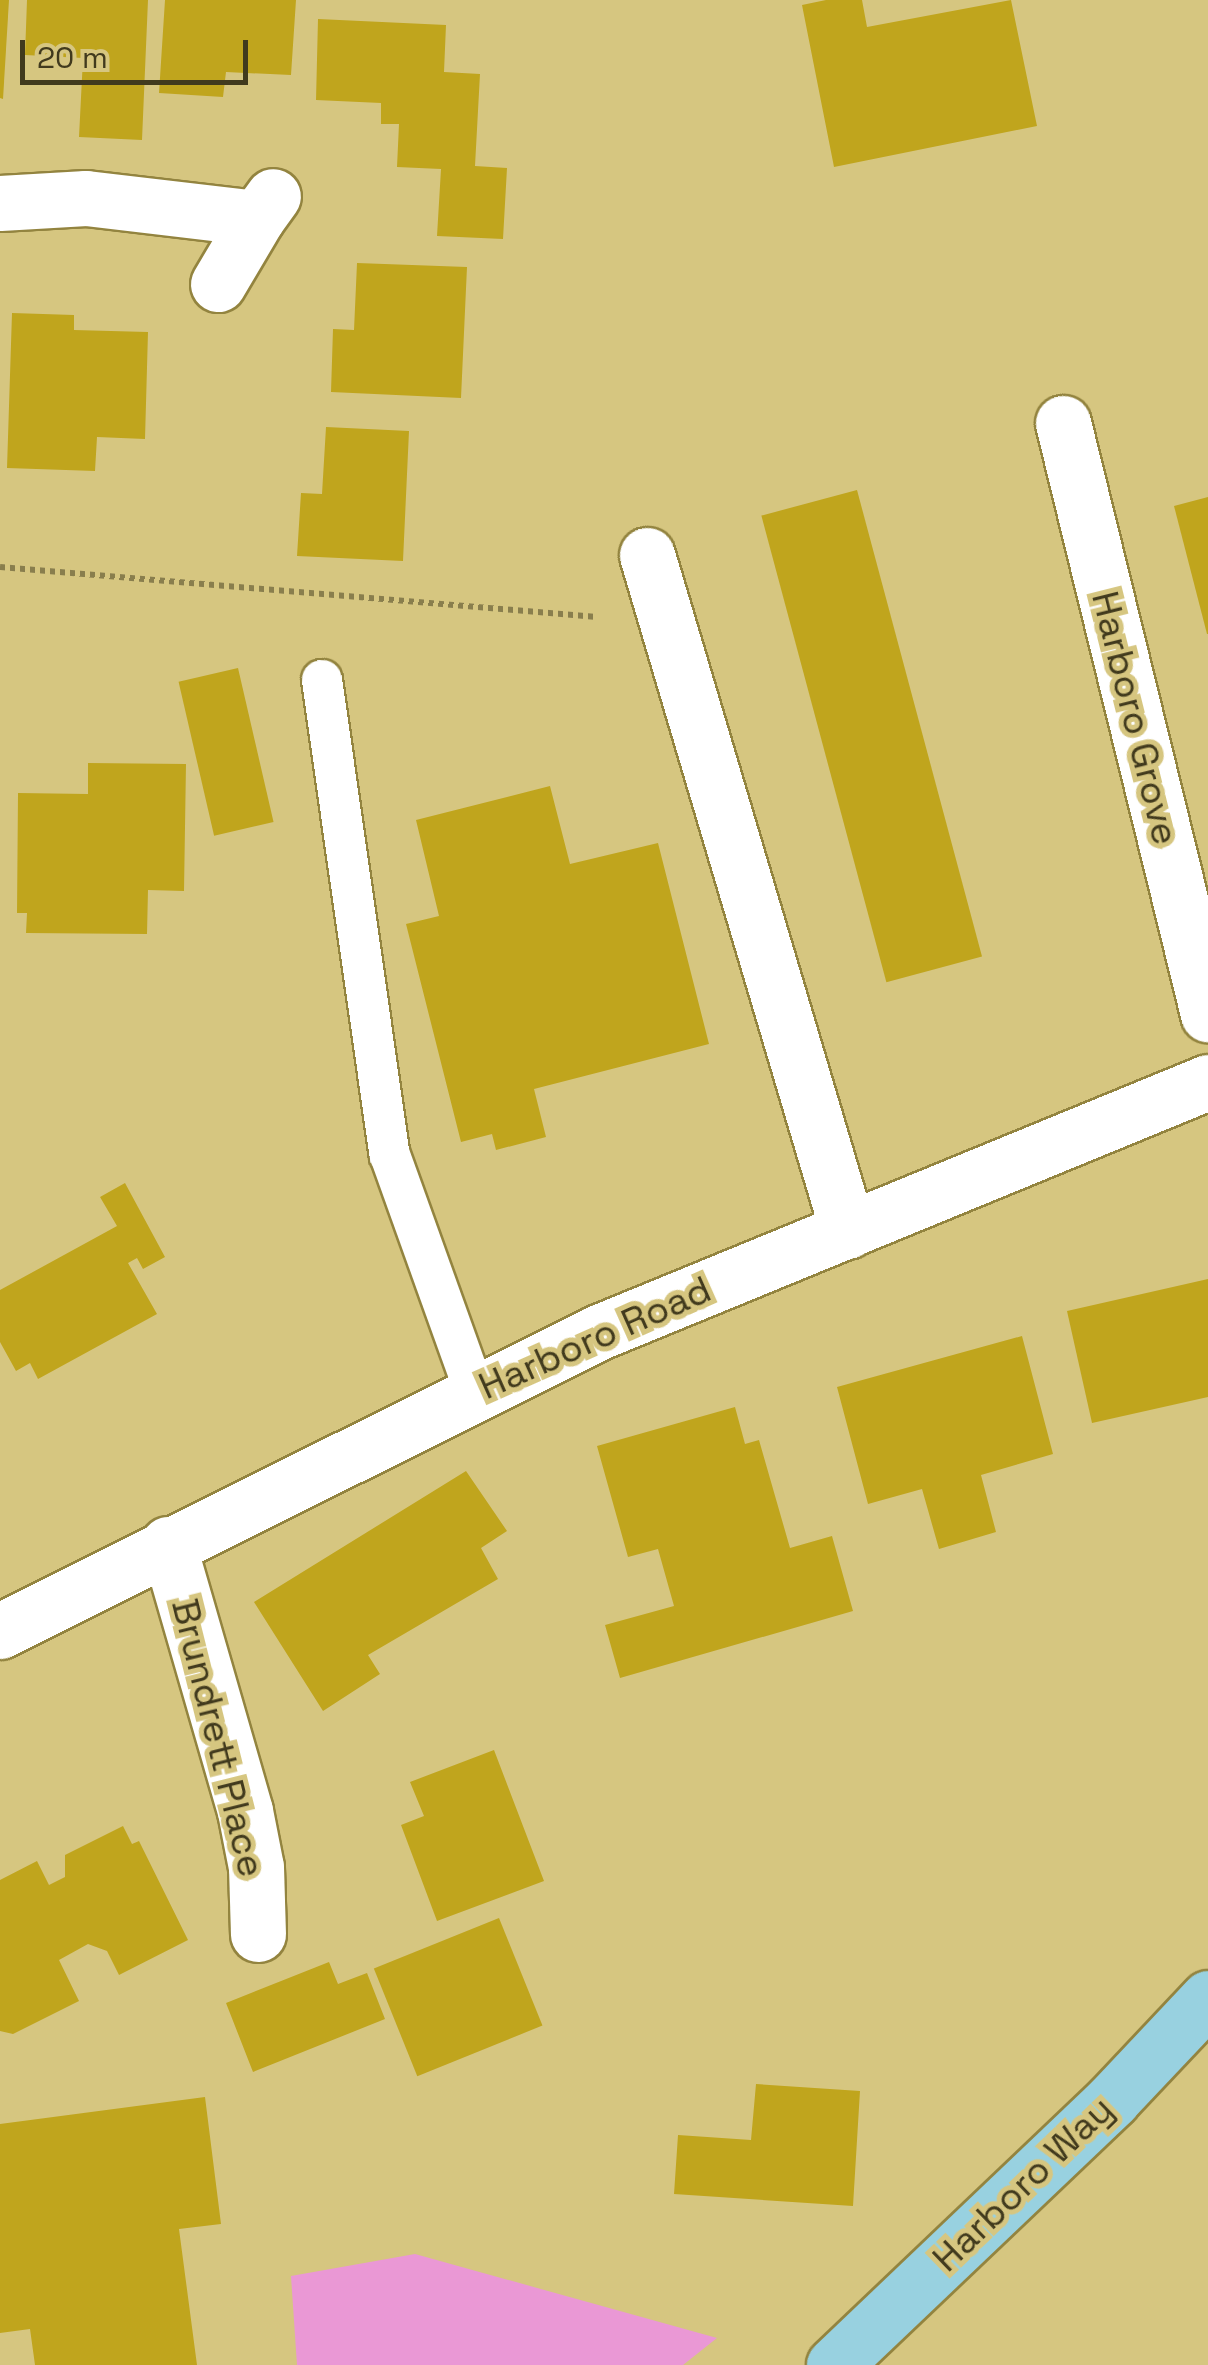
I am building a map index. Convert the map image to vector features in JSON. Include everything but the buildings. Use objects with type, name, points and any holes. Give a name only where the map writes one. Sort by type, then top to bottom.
[{"type":"main road","name":"Harboro Way","points":[[834,2365],[1112,2100],[1208,1998]]},
{"type":"street","points":[[0,202],[86,198],[265,207],[218,284]]},
{"type":"street","name":"Harboro Grove","points":[[1063,423],[1208,1014]]},
{"type":"street","points":[[648,555],[848,1230]]},
{"type":"street","name":"Harboro Road","points":[[0,1631],[474,1390],[1208,1082]]},
{"type":"street","name":"Brundrett Place","points":[[168,1544],[244,1811],[256,1867],[258,1934]]},
{"type":"lane","points":[[322,680],[390,1155],[474,1390]]},
{"type":"path","points":[[0,567],[422,598],[669,625]]},
{"type":"shaded area","points":[[415,2254],[717,2338],[683,2365],[297,2365],[291,2276]]}]
